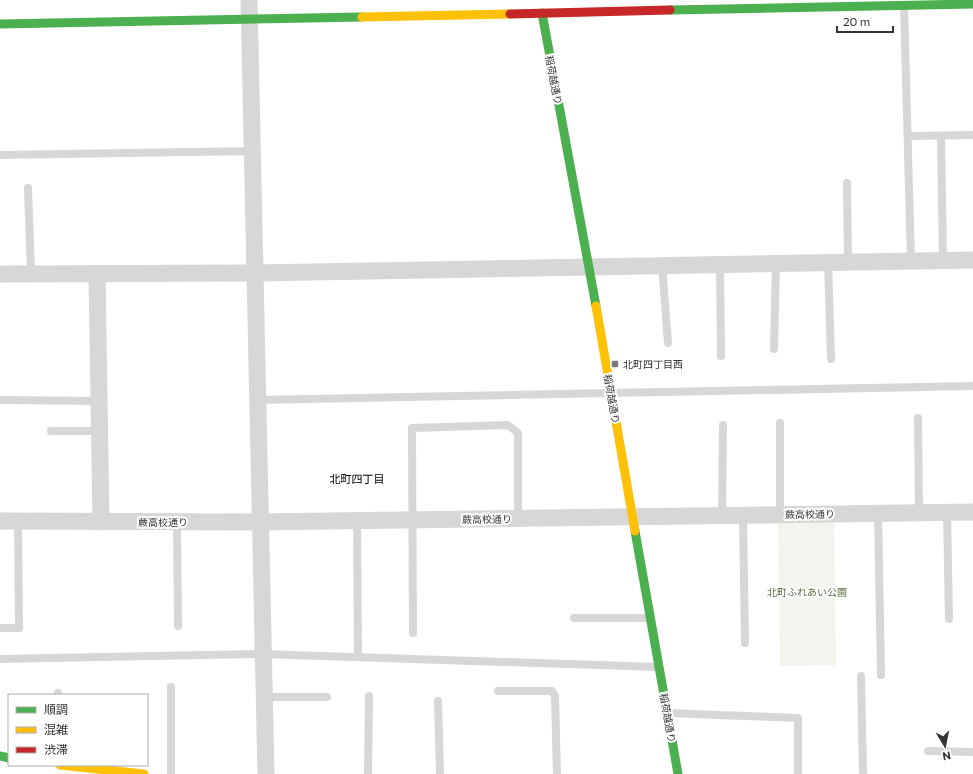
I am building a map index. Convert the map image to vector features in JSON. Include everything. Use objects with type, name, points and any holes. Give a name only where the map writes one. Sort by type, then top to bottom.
[{"type":"street","points":[[250,0],[259,522],[266,774]]},
{"type":"street","points":[[0,24],[250,19],[541,7],[851,3],[904,5],[916,2],[973,4]]},
{"type":"street","name":"稲荷越通り","points":[[541,7],[589,266],[678,774]]},
{"type":"street","points":[[0,274],[255,273],[973,260]]},
{"type":"street","points":[[97,274],[101,522]]},
{"type":"street","name":"蕨高校通り","points":[[0,521],[259,522],[973,512]]},
{"type":"street","points":[[64,766],[82,771],[144,774]]},
{"type":"lane","points":[[904,5],[911,261]]},
{"type":"lane","points":[[908,136],[973,135]]},
{"type":"lane","points":[[941,136],[943,261]]},
{"type":"lane","points":[[0,155],[253,151]]},
{"type":"lane","points":[[847,183],[848,262]]},
{"type":"lane","points":[[28,188],[31,274]]},
{"type":"lane","points":[[828,262],[830,359]]},
{"type":"lane","points":[[774,349],[776,263]]},
{"type":"lane","points":[[720,264],[722,356]]},
{"type":"lane","points":[[662,265],[668,343]]},
{"type":"lane","points":[[257,400],[973,386]]},
{"type":"lane","points":[[0,400],[99,401]]},
{"type":"lane","points":[[918,418],[919,513]]},
{"type":"lane","points":[[780,423],[780,515]]},
{"type":"lane","points":[[413,633],[412,428],[508,425],[518,433],[518,518]]},
{"type":"lane","points":[[722,515],[723,425]]},
{"type":"lane","points":[[52,431],[99,431]]},
{"type":"lane","points":[[947,512],[949,618]]},
{"type":"lane","points":[[878,513],[881,675]]},
{"type":"lane","points":[[743,515],[745,643]]},
{"type":"lane","points":[[0,628],[19,628],[18,521]]},
{"type":"lane","points":[[357,521],[358,657]]},
{"type":"lane","points":[[177,522],[178,626]]},
{"type":"lane","points":[[574,618],[650,618]]},
{"type":"lane","points":[[0,659],[262,654],[659,667]]},
{"type":"lane","points":[[861,676],[863,774]]},
{"type":"lane","points":[[171,686],[171,774]]},
{"type":"lane","points":[[498,691],[552,692],[555,696],[557,774]]},
{"type":"lane","points":[[264,696],[327,697]]},
{"type":"lane","points":[[368,774],[369,696]]},
{"type":"lane","points":[[438,701],[440,774]]},
{"type":"lane","points":[[667,712],[798,718],[798,774]]},
{"type":"lane","points":[[928,751],[973,752]]},
{"type":"green space","name":"北町ふれあい公園","points":[[834,519],[836,665],[780,666],[778,520]]},
{"type":"traffic: fast","points":[[670,10],[973,4]]},
{"type":"traffic: fast","points":[[542,13],[596,306]]},
{"type":"traffic: fast","points":[[0,24],[362,17]]},
{"type":"traffic: fast","points":[[635,531],[678,774]]},
{"type":"traffic: fast","points":[[0,756],[8,758]]},
{"type":"traffic: slow","points":[[362,17],[510,14]]},
{"type":"traffic: slow","points":[[596,306],[635,531]]},
{"type":"traffic: slow","points":[[69,766],[144,774]]},
{"type":"traffic: jam","points":[[510,14],[670,10]]},
{"type":"place","name":"北町四丁目西","points":[[615,364]]},
{"type":"district","name":"北町四丁目","points":[[357,479]]}]
